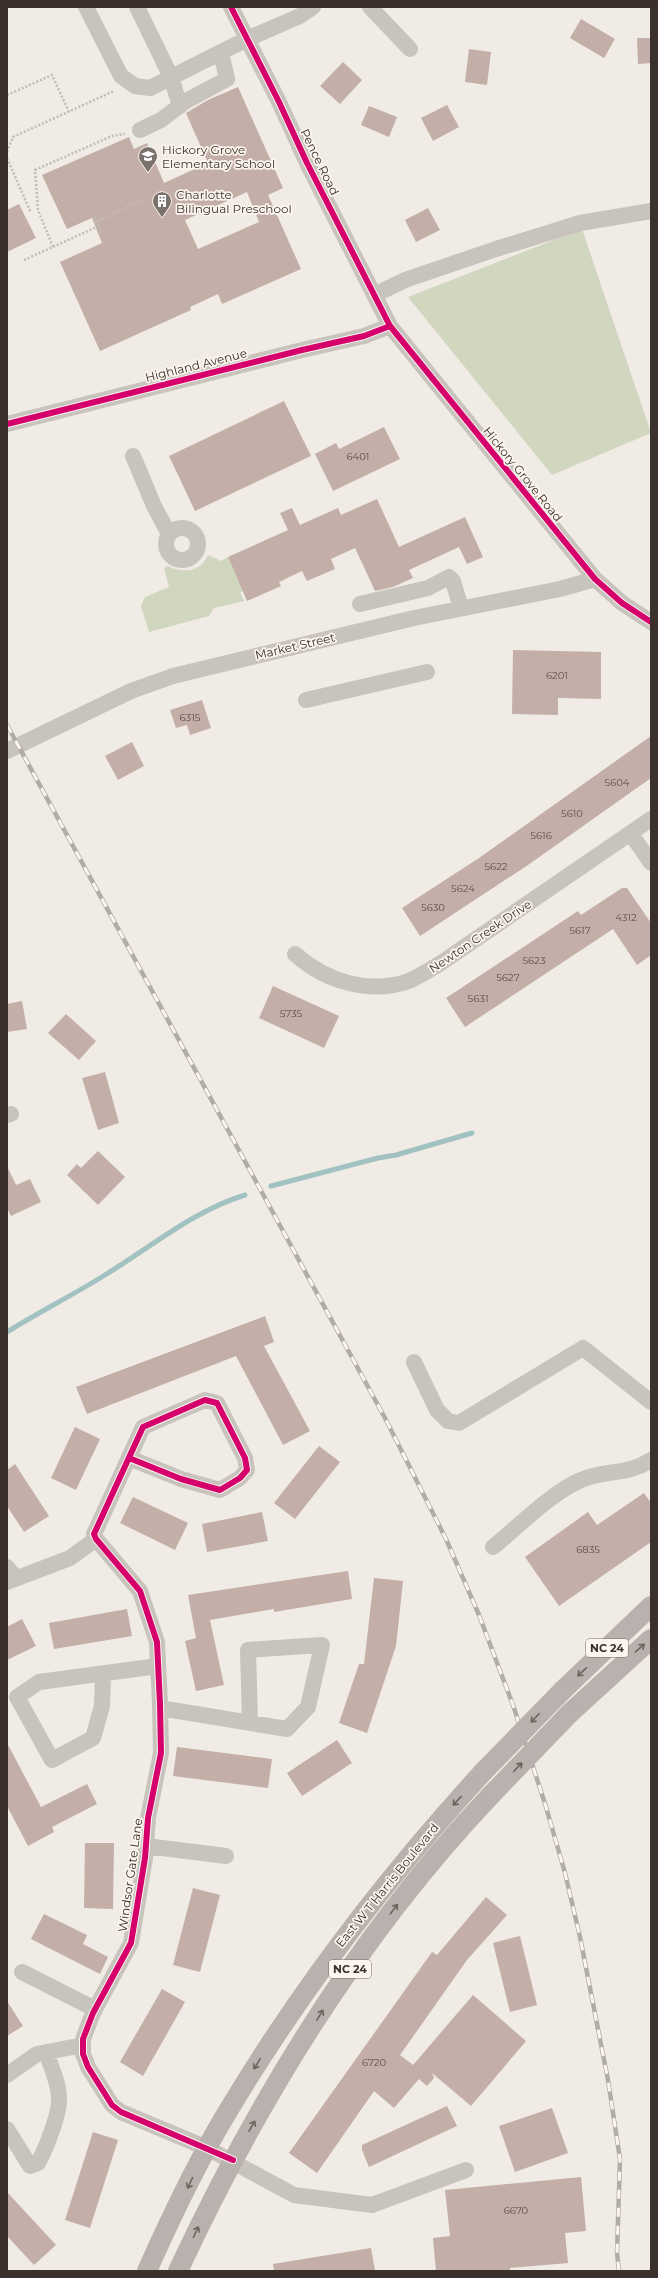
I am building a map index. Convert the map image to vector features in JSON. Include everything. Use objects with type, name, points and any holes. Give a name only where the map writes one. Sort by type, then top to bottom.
[{"type":"main road","name":"East W T Harris Boulevard","points":[[146,2271],[207,2148],[270,2044],[314,1979],[381,1890],[483,1772],[563,1690],[651,1606]]},
{"type":"main road","name":"East W T Harris Boulevard","points":[[178,2271],[233,2160],[293,2058],[361,1954],[432,1860],[491,1795],[570,1713],[651,1639]]},
{"type":"street","points":[[86,7],[120,76],[135,86],[150,88],[247,39],[300,16],[313,7]]},
{"type":"street","points":[[137,7],[171,77],[180,106]]},
{"type":"street","name":"Pence Road","points":[[231,7],[390,326]]},
{"type":"street","points":[[370,7],[410,49]]},
{"type":"street","points":[[140,130],[160,120],[180,106],[226,79],[221,52]]},
{"type":"street","points":[[374,296],[405,280],[549,232],[580,223],[651,211]]},
{"type":"street","name":"Highland Avenue","points":[[7,424],[280,355],[364,336],[390,326]]},
{"type":"street","name":"Hickory Grove Road","points":[[390,326],[595,579],[622,603],[651,622]]},
{"type":"street","points":[[133,456],[154,506],[169,534]]},
{"type":"street","points":[[360,604],[428,588],[449,577],[454,581],[461,608]]},
{"type":"street","name":"Market Street","points":[[7,751],[131,691],[173,676],[461,608],[560,589],[595,579]]},
{"type":"street","points":[[306,700],[427,672]]},
{"type":"street","name":"Newton Creek Drive","points":[[295,954],[318,970],[345,983],[366,986],[390,986],[408,981],[441,964],[651,819]]},
{"type":"street","points":[[631,834],[651,863]]},
{"type":"street","points":[[414,1362],[437,1410],[448,1421],[459,1423],[583,1348],[651,1402]]},
{"type":"street","points":[[10,1576],[70,1558],[96,1539],[94,1534],[143,1427],[205,1400],[217,1403],[245,1458],[247,1470],[240,1478],[220,1490],[180,1479],[129,1458]]},
{"type":"street","points":[[493,1547],[563,1490],[582,1480],[608,1473],[624,1472],[638,1468],[651,1460]]},
{"type":"street","name":"Windsor Gate Lane","points":[[96,1539],[140,1591],[157,1642],[161,1753],[148,1818],[146,1846],[131,1943],[95,2009],[83,2039],[83,2054],[88,2067],[112,2105],[134,2118],[233,2160],[294,2195],[372,2205],[466,2170]]},
{"type":"street","points":[[160,1708],[250,1723],[287,1729],[308,1707],[322,1645],[248,1650],[250,1723]]},
{"type":"street","points":[[103,1674],[102,1706],[93,1738],[52,1760],[17,1697],[39,1682],[158,1666]]},
{"type":"street","points":[[146,1846],[226,1856]]},
{"type":"street","points":[[22,1972],[95,2009]]},
{"type":"street","points":[[7,2075],[37,2054],[83,2045]]},
{"type":"street","points":[[7,2129],[30,2166],[38,2163],[45,2152],[60,2100],[57,2083],[46,2052]]},
{"type":"path","points":[[7,95],[52,75],[69,112]]},
{"type":"path","points":[[7,152],[13,137],[114,91]]},
{"type":"path","points":[[53,247],[38,210],[35,170],[112,136],[130,134],[140,130]]},
{"type":"path","points":[[7,158],[31,213]]},
{"type":"path","points":[[96,221],[143,200]]},
{"type":"path","points":[[94,217],[102,234]]},
{"type":"path","points":[[24,260],[99,226]]},
{"type":"green space","points":[[582,229],[651,433],[552,475],[408,297]]},
{"type":"green space","points":[[208,555],[221,561],[228,557],[243,591],[240,592],[244,601],[214,608],[209,616],[149,632],[141,606],[145,597],[169,587],[164,568],[167,566],[179,570],[190,570],[196,568],[205,561]]},
{"type":"building","points":[[581,19],[615,39],[604,58],[570,38]]},
{"type":"building","points":[[637,38],[651,38],[651,63],[638,64]]},
{"type":"building","points":[[469,49],[491,52],[487,85],[465,82]]},
{"type":"building","points":[[343,62],[362,80],[340,104],[320,86]]},
{"type":"building","name":"Charlotte Bilingual Preschool","points":[[238,87],[283,188],[268,195],[301,269],[222,304],[218,294],[190,307],[191,310],[100,351],[60,262],[102,243],[92,218],[67,229],[42,175],[129,137],[134,149],[147,143],[164,183],[208,163],[186,113],[208,100]],"holes":[[[247,192],[259,222],[198,249],[185,220]]]},
{"type":"building","points":[[447,105],[459,127],[433,141],[421,118]]},
{"type":"building","points":[[369,106],[397,117],[389,137],[361,125]]},
{"type":"building","points":[[19,204],[36,238],[7,252],[7,210]]},
{"type":"building","points":[[428,208],[440,230],[416,242],[405,220]]},
{"type":"building","points":[[284,401],[311,456],[195,511],[169,456]]},
{"type":"building","points":[[384,427],[400,459],[333,491],[315,454],[336,443],[339,449]]},
{"type":"building","points":[[377,499],[399,547],[465,517],[483,557],[467,564],[459,547],[409,570],[413,578],[393,587],[375,591],[355,548],[331,559],[335,569],[307,581],[302,571],[279,582],[281,586],[247,601],[228,557],[288,530],[280,513],[292,508],[300,525],[338,508],[341,515]]},
{"type":"building","points":[[513,650],[601,652],[601,699],[558,698],[558,715],[512,714]]},
{"type":"building","points":[[202,700],[211,728],[190,735],[187,725],[176,728],[170,710]]},
{"type":"building","points":[[651,736],[651,778],[528,865],[420,936],[402,908],[479,858]]},
{"type":"building","points":[[132,742],[144,766],[118,780],[105,756]]},
{"type":"building","points":[[622,888],[627,888],[651,923],[651,955],[637,965],[613,929],[465,1027],[446,998],[578,911],[581,915]]},
{"type":"building","points":[[273,986],[339,1016],[324,1048],[259,1018]]},
{"type":"building","points":[[22,1001],[27,1029],[7,1032],[7,1004]]},
{"type":"building","points":[[66,1014],[96,1041],[79,1060],[48,1033]]},
{"type":"building","points":[[105,1072],[119,1123],[98,1130],[82,1078]]},
{"type":"building","points":[[98,1151],[125,1177],[98,1205],[67,1175],[77,1164],[81,1168]]},
{"type":"building","points":[[7,1166],[16,1185],[30,1179],[41,1202],[11,1216],[7,1208]]},
{"type":"building","points":[[265,1316],[274,1342],[264,1346],[310,1431],[283,1445],[236,1356],[87,1414],[76,1387]]},
{"type":"building","points":[[75,1427],[100,1439],[76,1490],[51,1478]]},
{"type":"building","points":[[319,1446],[340,1462],[295,1519],[274,1503]]},
{"type":"building","points":[[15,1464],[49,1516],[24,1532],[7,1506],[7,1470]]},
{"type":"building","points":[[644,1493],[651,1503],[651,1542],[559,1606],[525,1557],[588,1512],[597,1525]]},
{"type":"building","points":[[133,1497],[188,1523],[175,1550],[120,1523]]},
{"type":"building","points":[[262,1512],[268,1541],[207,1552],[202,1524]]},
{"type":"building","points":[[348,1571],[352,1599],[274,1612],[274,1609],[210,1620],[224,1685],[196,1691],[185,1641],[196,1638],[188,1595]]},
{"type":"building","points":[[374,1578],[403,1581],[396,1646],[367,1733],[339,1723],[359,1664],[364,1664]]},
{"type":"building","points":[[127,1609],[132,1636],[54,1649],[49,1623]]},
{"type":"building","points":[[22,1619],[36,1646],[7,1660],[7,1627]]},
{"type":"building","points":[[337,1740],[352,1763],[302,1796],[287,1773]]},
{"type":"building","points":[[7,1743],[41,1807],[87,1784],[97,1804],[52,1827],[54,1832],[28,1846],[7,1806]]},
{"type":"building","points":[[177,1747],[272,1759],[268,1788],[173,1776]]},
{"type":"building","points":[[85,1843],[114,1843],[113,1909],[84,1908]]},
{"type":"building","points":[[193,1888],[220,1895],[200,1972],[173,1965]]},
{"type":"building","points":[[486,1897],[507,1915],[467,1960],[400,2055],[413,2065],[473,1995],[526,2041],[471,2106],[432,2073],[434,2078],[427,2086],[419,2079],[394,2108],[374,2091],[317,2173],[289,2153],[432,1952],[437,1955]]},
{"type":"building","points":[[44,1914],[87,1935],[83,1944],[108,1957],[100,1974],[31,1939]]},
{"type":"building","points":[[520,1936],[537,2005],[510,2012],[493,1943]]},
{"type":"building","points":[[162,1989],[185,2002],[143,2076],[120,2062]]},
{"type":"building","points":[[7,2001],[23,2026],[7,2036]]},
{"type":"building","points":[[447,2106],[457,2126],[369,2167],[362,2150],[362,2145]]},
{"type":"building","points":[[552,2108],[568,2153],[515,2172],[499,2126]]},
{"type":"building","points":[[93,2132],[118,2140],[90,2228],[65,2220]]},
{"type":"building","points":[[581,2177],[586,2231],[565,2233],[568,2263],[510,2268],[510,2271],[436,2271],[433,2238],[450,2236],[445,2190]]},
{"type":"building","points":[[7,2192],[56,2245],[34,2265],[7,2236]]},
{"type":"building","points":[[371,2248],[375,2271],[274,2271],[273,2264]]},
{"type":"waterway","points":[[271,1186],[378,1158],[396,1155],[472,1133]]},
{"type":"waterway","points":[[7,1332],[81,1290],[190,1220],[208,1210],[245,1195]]},
{"type":"railway","points":[[7,725],[385,1418],[446,1539],[479,1615],[513,1705],[546,1807],[565,1873],[580,1937],[608,2080],[620,2159],[617,2253],[619,2271]]},
{"type":"cycle path","points":[[231,7],[279,102],[307,163],[390,326],[595,579],[622,603],[651,622]]},
{"type":"cycle path","points":[[7,424],[302,350],[364,336],[390,326]]},
{"type":"cycle path","points":[[129,1458],[181,1479],[220,1490],[240,1478],[247,1470],[245,1458],[217,1403],[205,1400],[143,1427],[94,1534],[96,1539],[140,1591],[157,1642],[161,1753],[148,1818],[145,1858],[131,1943],[93,2013],[83,2039],[83,2054],[88,2067],[112,2105],[121,2112],[233,2160]]},
{"type":"place","name":"Hickory Grove Elementary School","points":[[148,173]]},
{"type":"place","name":"Charlotte Bilingual Preschool","points":[[162,218]]}]
